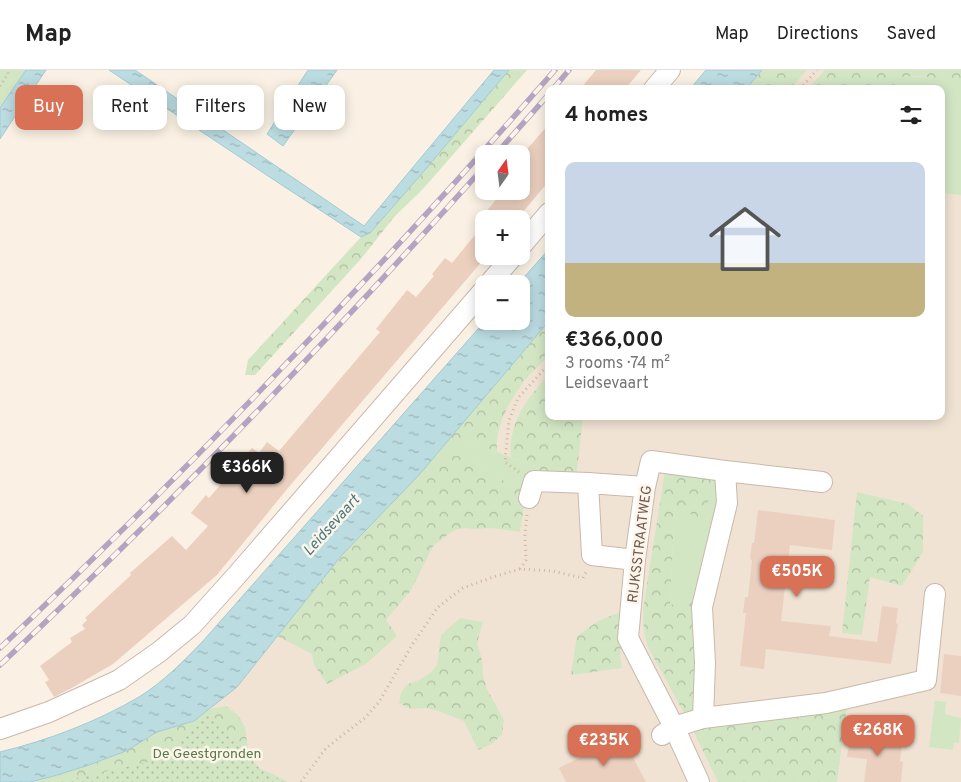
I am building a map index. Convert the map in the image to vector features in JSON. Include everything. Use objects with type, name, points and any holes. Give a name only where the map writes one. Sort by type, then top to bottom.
[{"type":"street","points":[[657,85],[670,70]]},
{"type":"street","points":[[530,235],[545,218]]},
{"type":"street","points":[[497,275],[505,265]]},
{"type":"street","points":[[0,729],[49,712],[119,680],[192,626],[475,300]]},
{"type":"street","name":"RIJKSSTRAATWEG","points":[[699,782],[668,731],[628,638],[635,560],[651,461],[726,472],[822,482]]},
{"type":"street","points":[[704,718],[705,663],[702,606],[726,503],[726,472]]},
{"type":"street","points":[[531,490],[588,483],[646,487]]},
{"type":"street","points":[[588,483],[592,555],[635,560]]},
{"type":"street","points":[[668,731],[704,718],[826,703],[926,680],[935,594]]},
{"type":"path","points":[[0,86],[8,74],[8,70]]},
{"type":"path","points":[[804,85],[817,70]]},
{"type":"path","points":[[520,569],[526,560],[525,535],[531,490],[505,462],[509,420],[518,398],[545,368]]},
{"type":"path","points":[[301,782],[326,748],[366,717],[379,702],[412,644],[438,606],[463,588],[520,569],[552,571],[583,578],[592,555]]},
{"type":"shaded area","points":[[756,70],[961,70],[961,782],[264,782],[198,707],[525,330],[530,330],[530,324],[545,307],[545,420],[945,420],[945,85],[743,85]]},
{"type":"green space","points":[[0,70],[26,70],[15,85],[0,108]]},
{"type":"green space","points":[[509,70],[527,70],[423,189],[395,216],[360,260],[255,375],[245,375],[248,360],[361,237],[370,233]]},
{"type":"green space","points":[[762,70],[807,70],[794,85],[749,85]]},
{"type":"green space","points":[[825,70],[961,70],[961,80],[910,76],[898,79],[894,85],[812,85]]},
{"type":"green space","points":[[904,76],[961,80],[961,195],[945,193],[945,85],[894,85],[898,79]]},
{"type":"green space","points":[[545,326],[545,359],[525,381],[509,404],[502,419],[498,435],[497,452],[450,437]]},
{"type":"green space","points":[[545,379],[545,420],[583,420],[576,481],[547,477],[534,466],[511,457],[511,444],[516,422],[533,393]]},
{"type":"green space","points":[[450,437],[534,466],[547,477],[529,490],[511,485],[468,456],[446,456],[419,475]]},
{"type":"green space","points":[[446,456],[468,456],[511,485],[529,490],[524,506],[520,532],[491,528],[457,529],[433,546],[411,590],[386,620],[397,636],[366,664],[327,684],[314,665],[312,654],[277,636],[341,556],[419,475]]},
{"type":"green space","points":[[665,471],[720,479],[699,519],[675,504],[670,605],[694,601],[698,711],[684,713],[648,647],[644,632],[643,610]]},
{"type":"green space","points":[[720,479],[724,507],[694,601],[670,606],[675,503]]},
{"type":"green space","points":[[857,492],[908,504],[923,516],[923,552],[902,586],[870,577],[862,635],[842,633]]},
{"type":"green space","points":[[625,610],[620,655],[622,668],[571,675],[577,636],[598,621]]},
{"type":"green space","points":[[460,618],[483,622],[477,643],[482,660],[483,676],[487,689],[504,720],[502,734],[492,744],[478,750],[464,721],[426,708],[410,709],[399,703],[401,693],[406,685],[421,679],[437,665],[441,635]]},
{"type":"green space","points":[[935,701],[946,702],[945,714],[961,718],[959,743],[954,742],[953,750],[929,747]]},
{"type":"green space","name":"De Geestgronden","points":[[226,706],[238,715],[245,727],[249,758],[257,767],[289,782],[30,782],[89,765],[126,751],[157,732],[194,721],[210,709]]},
{"type":"green space","points":[[847,706],[837,782],[718,782],[693,730]]},
{"type":"green space","name":"De Geestgronden","points":[[209,711],[261,770],[286,782],[59,782],[157,760]]},
{"type":"water","points":[[26,70],[46,70],[36,85],[16,85]]},
{"type":"water","points":[[109,70],[135,70],[157,85],[132,85]]},
{"type":"water","points":[[308,70],[337,70],[326,85],[298,85]]},
{"type":"water","points":[[494,70],[509,70],[370,233],[361,237],[199,130],[223,130],[364,226]]},
{"type":"water","points":[[706,70],[762,70],[749,85],[693,85]]},
{"type":"water","points":[[15,86],[15,116],[0,139],[0,108]]},
{"type":"water","points":[[167,92],[177,99],[177,115],[167,109]]},
{"type":"water","points":[[274,123],[274,130],[294,130],[283,146],[267,134]]},
{"type":"water","name":"Leidsevaart","points":[[545,254],[545,326],[419,475],[341,556],[237,687],[194,721],[157,732],[126,751],[89,765],[30,782],[0,782],[0,752],[54,736],[89,722],[139,697],[181,664],[477,330],[530,330],[530,275],[526,275]]},
{"type":"building","points":[[596,70],[641,70],[628,85],[583,85]]},
{"type":"building","points":[[545,129],[545,186],[525,210],[487,210],[496,200],[530,200],[530,146]]},
{"type":"building","points":[[475,235],[475,265],[479,265],[288,488],[217,575],[113,664],[54,697],[45,682],[49,680],[40,666],[72,642],[70,638],[85,629],[82,625],[87,620],[85,618],[131,575],[130,573],[172,536],[186,550],[208,526],[191,513],[206,495],[209,498],[252,448],[259,453],[267,442],[279,451],[380,332],[376,329],[407,290],[416,297],[434,276],[432,274],[445,258],[452,263]]},
{"type":"building","points":[[758,510],[835,520],[832,550],[790,545],[781,621],[831,626],[829,636],[877,642],[882,606],[898,608],[896,623],[898,624],[891,664],[766,649],[764,669],[740,666],[746,613],[743,613],[745,597],[748,597],[752,560],[750,559]]},
{"type":"building","points":[[944,654],[961,656],[961,696],[940,693]]},
{"type":"building","points":[[867,729],[889,732],[889,740],[892,740],[892,743],[902,745],[900,761],[903,762],[901,782],[864,782],[867,759],[847,757],[850,738],[865,740]]},
{"type":"building","points":[[625,742],[646,782],[566,782],[559,768],[595,750],[598,756]]},
{"type":"railway","points":[[0,648],[144,509],[284,366],[489,145],[555,70]]},
{"type":"railway","points":[[556,85],[569,70]]},
{"type":"railway","points":[[504,145],[545,99]]},
{"type":"railway","points":[[0,665],[125,545],[248,421],[475,177]]}]
